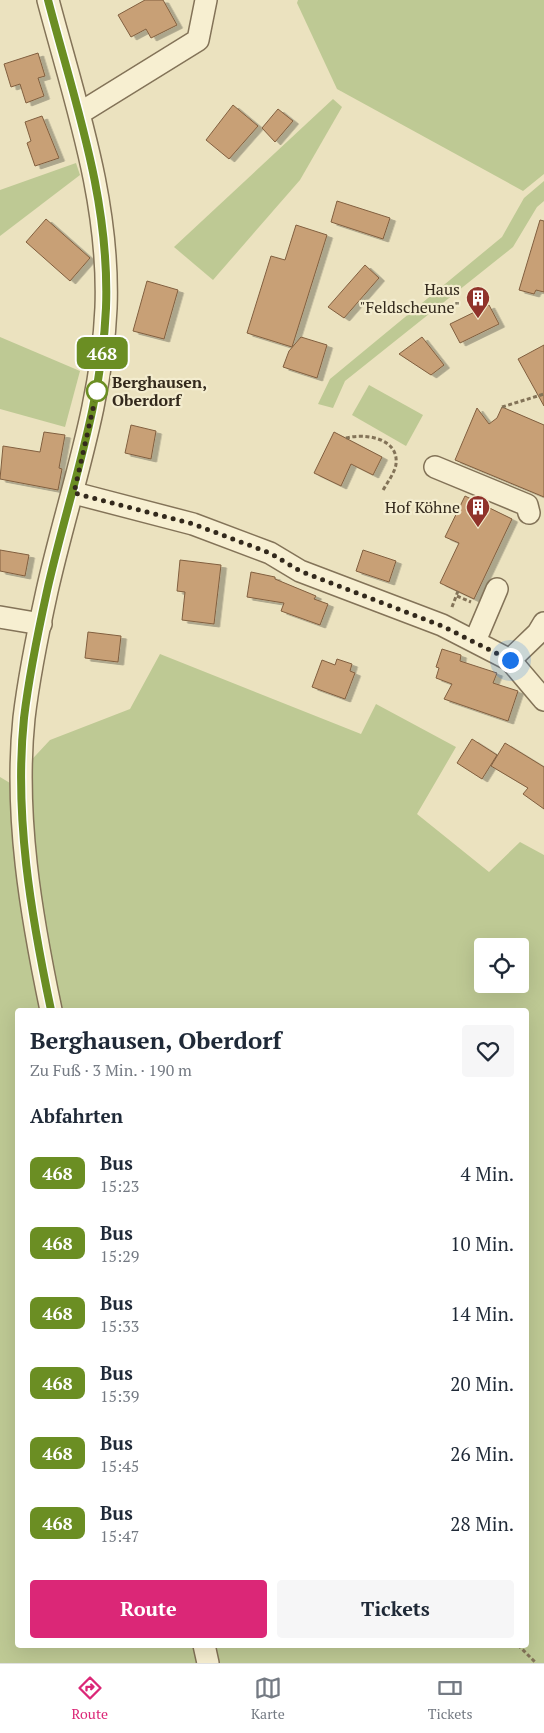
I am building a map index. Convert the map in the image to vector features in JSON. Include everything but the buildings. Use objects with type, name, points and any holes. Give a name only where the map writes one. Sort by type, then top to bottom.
[{"type":"street","points":[[48,0],[80,113],[100,202],[106,250],[106,307],[97,390],[74,493],[53,566],[24,718],[22,783],[28,874],[36,939],[51,1008]]},
{"type":"street","points":[[80,113],[198,40],[206,0]]},
{"type":"street","points":[[435,467],[527,505],[530,513]]},
{"type":"street","points":[[74,493],[193,524],[270,553],[300,571],[442,626],[510,660],[544,700]]},
{"type":"street","points":[[475,641],[497,589]]},
{"type":"street","points":[[0,617],[41,624]]},
{"type":"street","points":[[510,660],[538,633],[544,623]]},
{"type":"street","points":[[205,1648],[208,1663]]},
{"type":"path","points":[[502,407],[544,394]]},
{"type":"path","points":[[346,438],[357,435],[369,436],[390,444],[396,452],[396,466],[382,492]]},
{"type":"path","points":[[521,1648],[536,1663]]},
{"type":"green space","points":[[298,0],[544,0],[544,174],[523,191],[337,89],[297,3]]},
{"type":"green space","points":[[333,99],[342,107],[300,180],[213,280],[174,247]]},
{"type":"green space","points":[[76,163],[80,175],[0,236],[0,190]]},
{"type":"green space","points":[[544,181],[544,201],[537,207],[513,247],[345,381],[333,408],[318,404],[330,379],[502,237],[524,198]]},
{"type":"green space","points":[[0,337],[80,371],[65,427],[0,409]]},
{"type":"green space","points":[[369,385],[423,415],[406,446],[352,415]]},
{"type":"green space","points":[[160,654],[361,734],[376,704],[456,747],[417,814],[489,872],[520,842],[544,855],[544,1663],[0,1663],[0,777],[10,783],[50,740],[130,709]]},
{"type":"bus line","name":"468","points":[[48,0],[77,100],[95,173],[106,250],[106,307],[97,390],[74,493],[53,566],[34,657],[24,718],[22,783],[28,874],[36,939],[51,1008]]},
{"type":"place","name":"Haus \"Feldscheune\"","points":[[478,319]]},
{"type":"place","name":"Berghausen, Oberdorf","points":[[97,391]]},
{"type":"place","name":"Hof Köhne","points":[[478,528]]},
{"type":"route","points":[[97,391],[74,493],[108,500],[193,524],[270,553],[300,571],[442,626],[510,660]]}]
